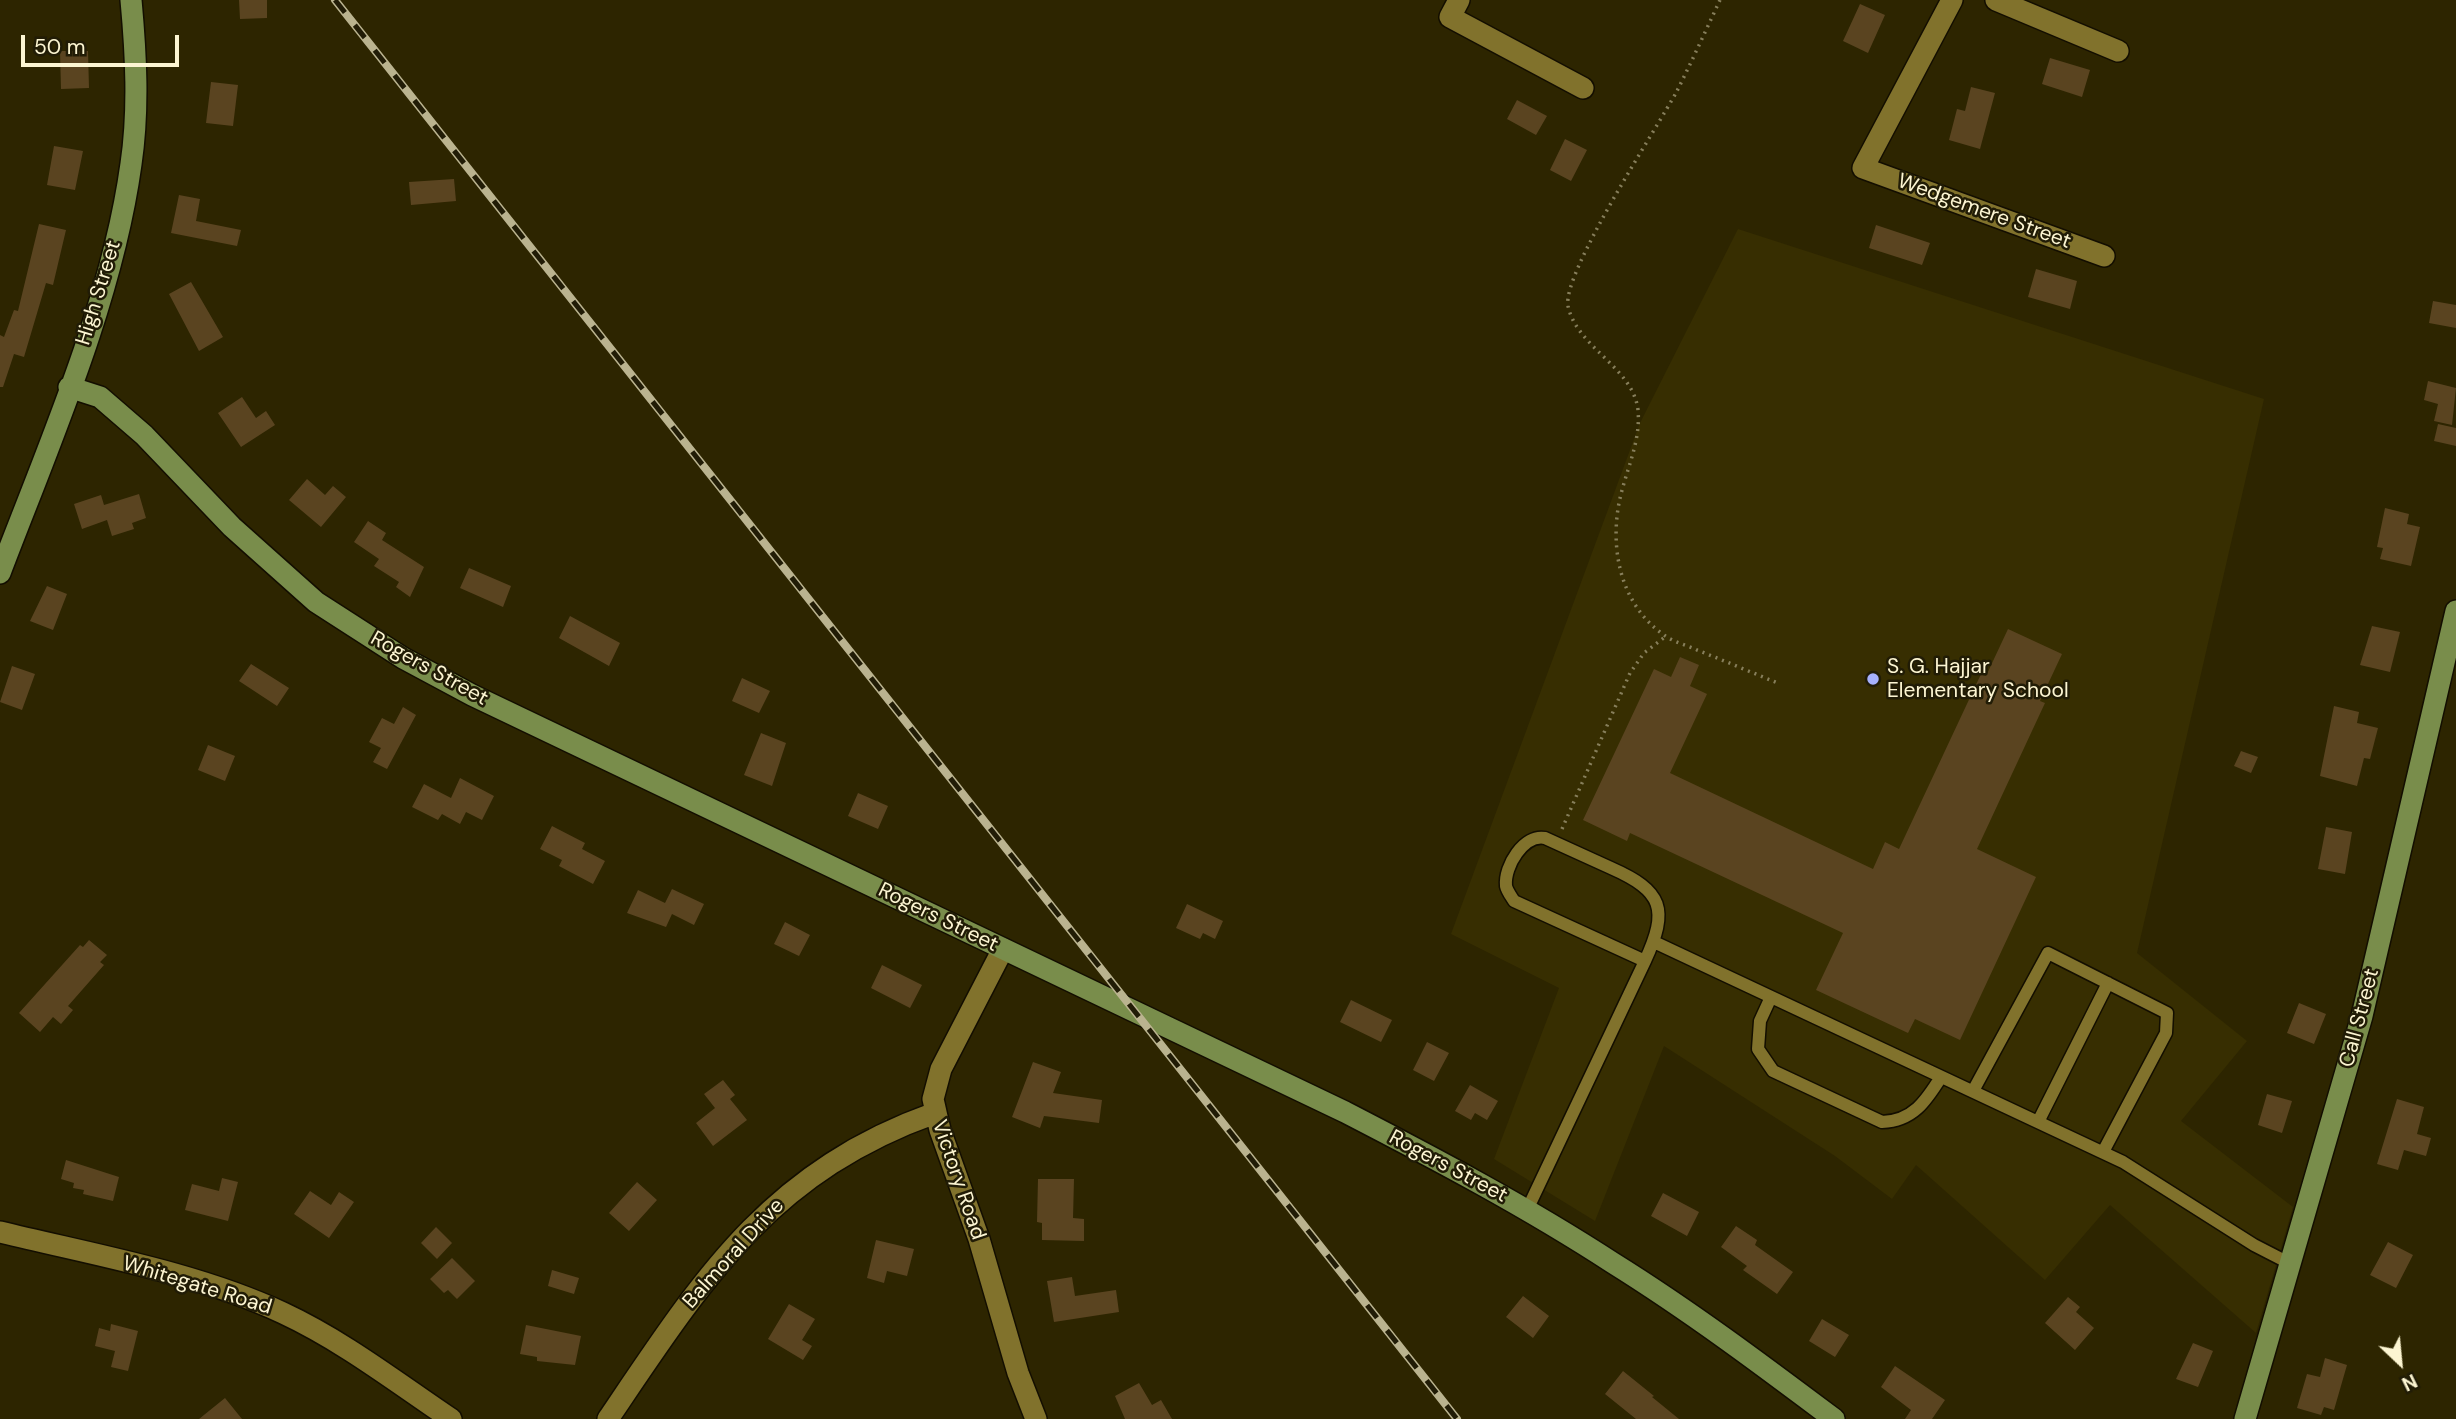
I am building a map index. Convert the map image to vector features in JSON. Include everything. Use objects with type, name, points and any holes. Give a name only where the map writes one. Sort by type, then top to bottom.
[{"type":"main road","name":"High Street","points":[[0,573],[69,387],[112,254],[131,163],[136,66],[131,0]]},
{"type":"main road","name":"Rogers Street","points":[[69,387],[100,397],[160,449],[205,500],[285,576],[344,621],[403,658],[484,701],[1345,1112],[1527,1210],[1675,1303],[1834,1419]]},
{"type":"main road","name":"Call Street","points":[[2245,1419],[2379,949],[2456,611]]},
{"type":"street","name":"Wedgemere Street","points":[[1952,0],[1863,169],[2104,256]]},
{"type":"street","points":[[1996,0],[2118,51]]},
{"type":"street","points":[[1454,9],[1583,88]]},
{"type":"street","name":"Victory Road","points":[[1003,949],[941,1069],[935,1084],[935,1113],[985,1258],[1018,1373],[1036,1419]]},
{"type":"street","name":"Balmoral Drive","points":[[608,1419],[687,1302],[764,1215],[820,1169],[847,1152],[877,1136],[935,1113]]},
{"type":"street","name":"Whitegate Road","points":[[0,1231],[151,1269],[255,1300],[338,1343],[451,1419]]},
{"type":"lane","points":[[1527,1210],[1645,961],[1654,942],[1658,929],[1658,906],[1655,895],[1646,886],[1556,843],[1539,837],[1522,844],[1507,878],[1509,894],[1522,906],[1645,961]]},
{"type":"lane","points":[[1654,942],[2103,1152],[2147,1175],[2254,1245],[2289,1263]]},
{"type":"lane","points":[[1973,1091],[2048,953],[2167,1013],[2166,1033],[2103,1152]]},
{"type":"lane","points":[[2038,1122],[2108,983]]},
{"type":"lane","points":[[1771,997],[1760,1021],[1758,1049],[1773,1071],[1882,1122],[1897,1122],[1923,1106],[1941,1077]]},
{"type":"path","points":[[1720,0],[1675,93],[1625,178],[1574,276],[1568,305],[1573,319],[1625,380],[1638,409],[1637,440],[1620,495],[1615,523],[1615,550],[1620,572],[1637,608],[1665,636],[1780,684]]},
{"type":"path","points":[[1556,843],[1630,673],[1644,653],[1665,636]]},
{"type":"shaded area","name":"S. G. Hajjar Elementary School","points":[[1738,229],[2264,399],[2137,953],[2247,1041],[2181,1121],[2293,1207],[2256,1333],[2110,1205],[2045,1280],[1916,1165],[1892,1199],[1835,1156],[1664,1046],[1595,1221],[1494,1159],[1559,988],[1451,934],[1640,423]]},
{"type":"building","points":[[239,0],[267,0],[267,18],[240,19]]},
{"type":"building","points":[[1860,4],[1885,15],[1868,53],[1843,41]]},
{"type":"building","points":[[60,51],[88,51],[89,88],[61,89]]},
{"type":"building","points":[[2050,58],[2090,70],[2082,97],[2042,84]]},
{"type":"building","points":[[211,82],[238,85],[233,126],[206,123]]},
{"type":"building","points":[[1971,87],[1995,93],[1980,149],[1949,140],[1957,109],[1965,111]]},
{"type":"building","points":[[1517,100],[1547,116],[1536,135],[1507,119]]},
{"type":"building","points":[[1565,139],[1587,150],[1571,181],[1550,170]]},
{"type":"building","points":[[54,146],[83,151],[75,190],[47,185]]},
{"type":"building","points":[[454,179],[456,201],[411,205],[409,182]]},
{"type":"building","points":[[179,195],[200,199],[196,221],[241,230],[237,246],[171,233]]},
{"type":"building","points":[[39,224],[66,230],[53,285],[46,283],[24,357],[14,354],[3,387],[0,387],[0,335],[4,337],[14,310],[18,311]]},
{"type":"building","points":[[1876,225],[1930,243],[1922,265],[1869,248]]},
{"type":"building","points":[[2036,269],[2077,281],[2070,309],[2028,297]]},
{"type":"building","points":[[191,282],[223,337],[199,351],[169,294]]},
{"type":"building","points":[[2433,301],[2456,305],[2456,328],[2429,323]]},
{"type":"building","points":[[2428,381],[2456,388],[2452,425],[2434,421],[2438,404],[2424,400]]},
{"type":"building","points":[[242,397],[256,418],[266,411],[275,425],[241,447],[218,413]]},
{"type":"building","points":[[2438,424],[2456,428],[2456,446],[2434,441]]},
{"type":"building","points":[[307,479],[325,495],[333,486],[346,497],[321,527],[289,500]]},
{"type":"building","points":[[139,494],[146,518],[132,523],[134,529],[112,536],[107,520],[82,529],[74,504],[101,495],[104,505]]},
{"type":"building","points":[[2385,508],[2409,514],[2407,524],[2420,527],[2411,566],[2380,559],[2383,548],[2377,547]]},
{"type":"building","points":[[368,521],[386,533],[382,540],[424,567],[410,597],[396,587],[399,582],[374,566],[379,559],[354,542]]},
{"type":"building","points":[[469,568],[511,586],[503,607],[460,588]]},
{"type":"building","points":[[47,586],[67,594],[53,630],[30,621]]},
{"type":"building","points":[[570,616],[620,643],[609,666],[559,638]]},
{"type":"building","points":[[2372,626],[2400,632],[2390,672],[2360,665]]},
{"type":"building","points":[[2008,629],[2062,654],[2040,701],[2045,703],[1977,849],[2036,877],[1960,1040],[1915,1019],[1908,1033],[1816,990],[1843,933],[1630,833],[1627,841],[1583,820],[1654,669],[1671,677],[1680,657],[1699,665],[1690,686],[1707,694],[1670,773],[1873,869],[1885,842],[1899,849],[1981,674],[1986,676]]},
{"type":"building","points":[[251,664],[289,688],[277,706],[239,681]]},
{"type":"building","points":[[12,666],[35,674],[22,710],[0,702]]},
{"type":"building","points":[[742,678],[770,691],[759,713],[732,701]]},
{"type":"building","points":[[2334,706],[2359,712],[2357,723],[2378,728],[2370,759],[2364,758],[2357,786],[2320,776]]},
{"type":"building","points":[[403,707],[416,715],[387,769],[373,762],[381,748],[369,742],[382,718],[394,724]]},
{"type":"building","points":[[761,733],[786,743],[772,786],[744,775]]},
{"type":"building","points":[[208,745],[235,756],[225,781],[198,770]]},
{"type":"building","points":[[2241,751],[2258,757],[2251,773],[2234,766]]},
{"type":"building","points":[[460,778],[494,796],[482,820],[466,812],[460,824],[442,814],[438,820],[412,807],[424,784],[451,798]]},
{"type":"building","points":[[858,793],[888,806],[878,829],[848,816]]},
{"type":"building","points":[[552,826],[585,843],[582,849],[605,861],[593,884],[559,866],[562,860],[540,849]]},
{"type":"building","points":[[2326,827],[2352,832],[2345,874],[2318,869]]},
{"type":"building","points":[[672,889],[704,904],[694,925],[672,914],[666,927],[627,913],[638,890],[665,903]]},
{"type":"building","points":[[1187,904],[1223,921],[1215,939],[1203,933],[1200,939],[1176,928]]},
{"type":"building","points":[[785,922],[810,935],[799,956],[774,944]]},
{"type":"building","points":[[89,940],[107,955],[100,962],[104,965],[68,1006],[73,1010],[61,1024],[53,1017],[40,1032],[19,1013],[80,945],[83,947]]},
{"type":"building","points":[[882,965],[922,985],[910,1008],[871,988]]},
{"type":"building","points":[[1351,1000],[1392,1020],[1381,1042],[1340,1022]]},
{"type":"building","points":[[2299,1003],[2326,1014],[2314,1044],[2287,1033]]},
{"type":"building","points":[[1427,1042],[1449,1053],[1434,1081],[1413,1070]]},
{"type":"building","points":[[1033,1062],[1061,1072],[1053,1093],[1102,1100],[1099,1123],[1044,1116],[1040,1128],[1012,1117]]},
{"type":"building","points":[[723,1080],[735,1095],[730,1099],[747,1120],[713,1146],[696,1123],[715,1108],[704,1094]]},
{"type":"building","points":[[1470,1085],[1498,1101],[1487,1120],[1475,1113],[1471,1120],[1455,1111]]},
{"type":"building","points":[[2267,1094],[2292,1101],[2282,1133],[2258,1125]]},
{"type":"building","points":[[2397,1099],[2424,1107],[2417,1134],[2431,1138],[2426,1156],[2404,1150],[2398,1170],[2377,1164]]},
{"type":"building","points":[[66,1160],[119,1177],[113,1201],[83,1194],[84,1190],[73,1188],[74,1183],[61,1179]]},
{"type":"building","points":[[222,1178],[238,1182],[228,1221],[185,1210],[192,1184],[219,1191]]},
{"type":"building","points":[[1038,1179],[1074,1179],[1073,1218],[1084,1219],[1084,1241],[1042,1240],[1042,1223],[1037,1222]]},
{"type":"building","points":[[637,1182],[657,1200],[629,1231],[609,1213]]},
{"type":"building","points":[[310,1191],[331,1205],[339,1192],[354,1202],[329,1238],[294,1214]]},
{"type":"building","points":[[1663,1193],[1699,1212],[1687,1236],[1651,1216]]},
{"type":"building","points":[[1736,1226],[1757,1240],[1755,1245],[1793,1272],[1777,1294],[1743,1270],[1747,1266],[1721,1247]]},
{"type":"building","points":[[436,1227],[452,1243],[437,1259],[421,1243]]},
{"type":"building","points":[[876,1240],[914,1249],[907,1276],[887,1271],[884,1283],[867,1278]]},
{"type":"building","points":[[2388,1242],[2413,1255],[2396,1288],[2370,1275]]},
{"type":"building","points":[[452,1258],[475,1281],[457,1299],[448,1290],[444,1293],[430,1279]]},
{"type":"building","points":[[552,1270],[579,1278],[574,1294],[548,1286]]},
{"type":"building","points":[[1072,1277],[1075,1296],[1116,1290],[1119,1312],[1054,1322],[1047,1281]]},
{"type":"building","points":[[1523,1296],[1549,1316],[1533,1338],[1506,1317]]},
{"type":"building","points":[[2068,1297],[2080,1307],[2076,1312],[2094,1328],[2075,1350],[2045,1323]]},
{"type":"building","points":[[789,1304],[815,1319],[802,1340],[812,1346],[803,1360],[768,1339]]},
{"type":"building","points":[[1822,1319],[1849,1335],[1835,1357],[1809,1341]]},
{"type":"building","points":[[111,1324],[138,1331],[128,1371],[111,1367],[115,1351],[95,1346],[99,1328],[110,1331]]},
{"type":"building","points":[[526,1325],[581,1336],[575,1365],[537,1361],[537,1357],[520,1354]]},
{"type":"building","points":[[2193,1343],[2213,1351],[2198,1387],[2176,1379]]},
{"type":"building","points":[[2325,1358],[2347,1365],[2334,1410],[2324,1407],[2321,1415],[2297,1408],[2307,1374],[2320,1377]]},
{"type":"building","points":[[1895,1366],[1945,1400],[1932,1419],[1905,1419],[1911,1410],[1881,1387]]},
{"type":"building","points":[[1623,1371],[1679,1419],[1636,1419],[1605,1394]]},
{"type":"building","points":[[1139,1383],[1152,1405],[1161,1400],[1172,1419],[1125,1419],[1115,1396]]},
{"type":"building","points":[[225,1398],[242,1419],[199,1419]]},
{"type":"railway","points":[[335,0],[1457,1419]]},
{"type":"place","name":"S. G. Hajjar Elementary School","points":[[1873,679]]}]
